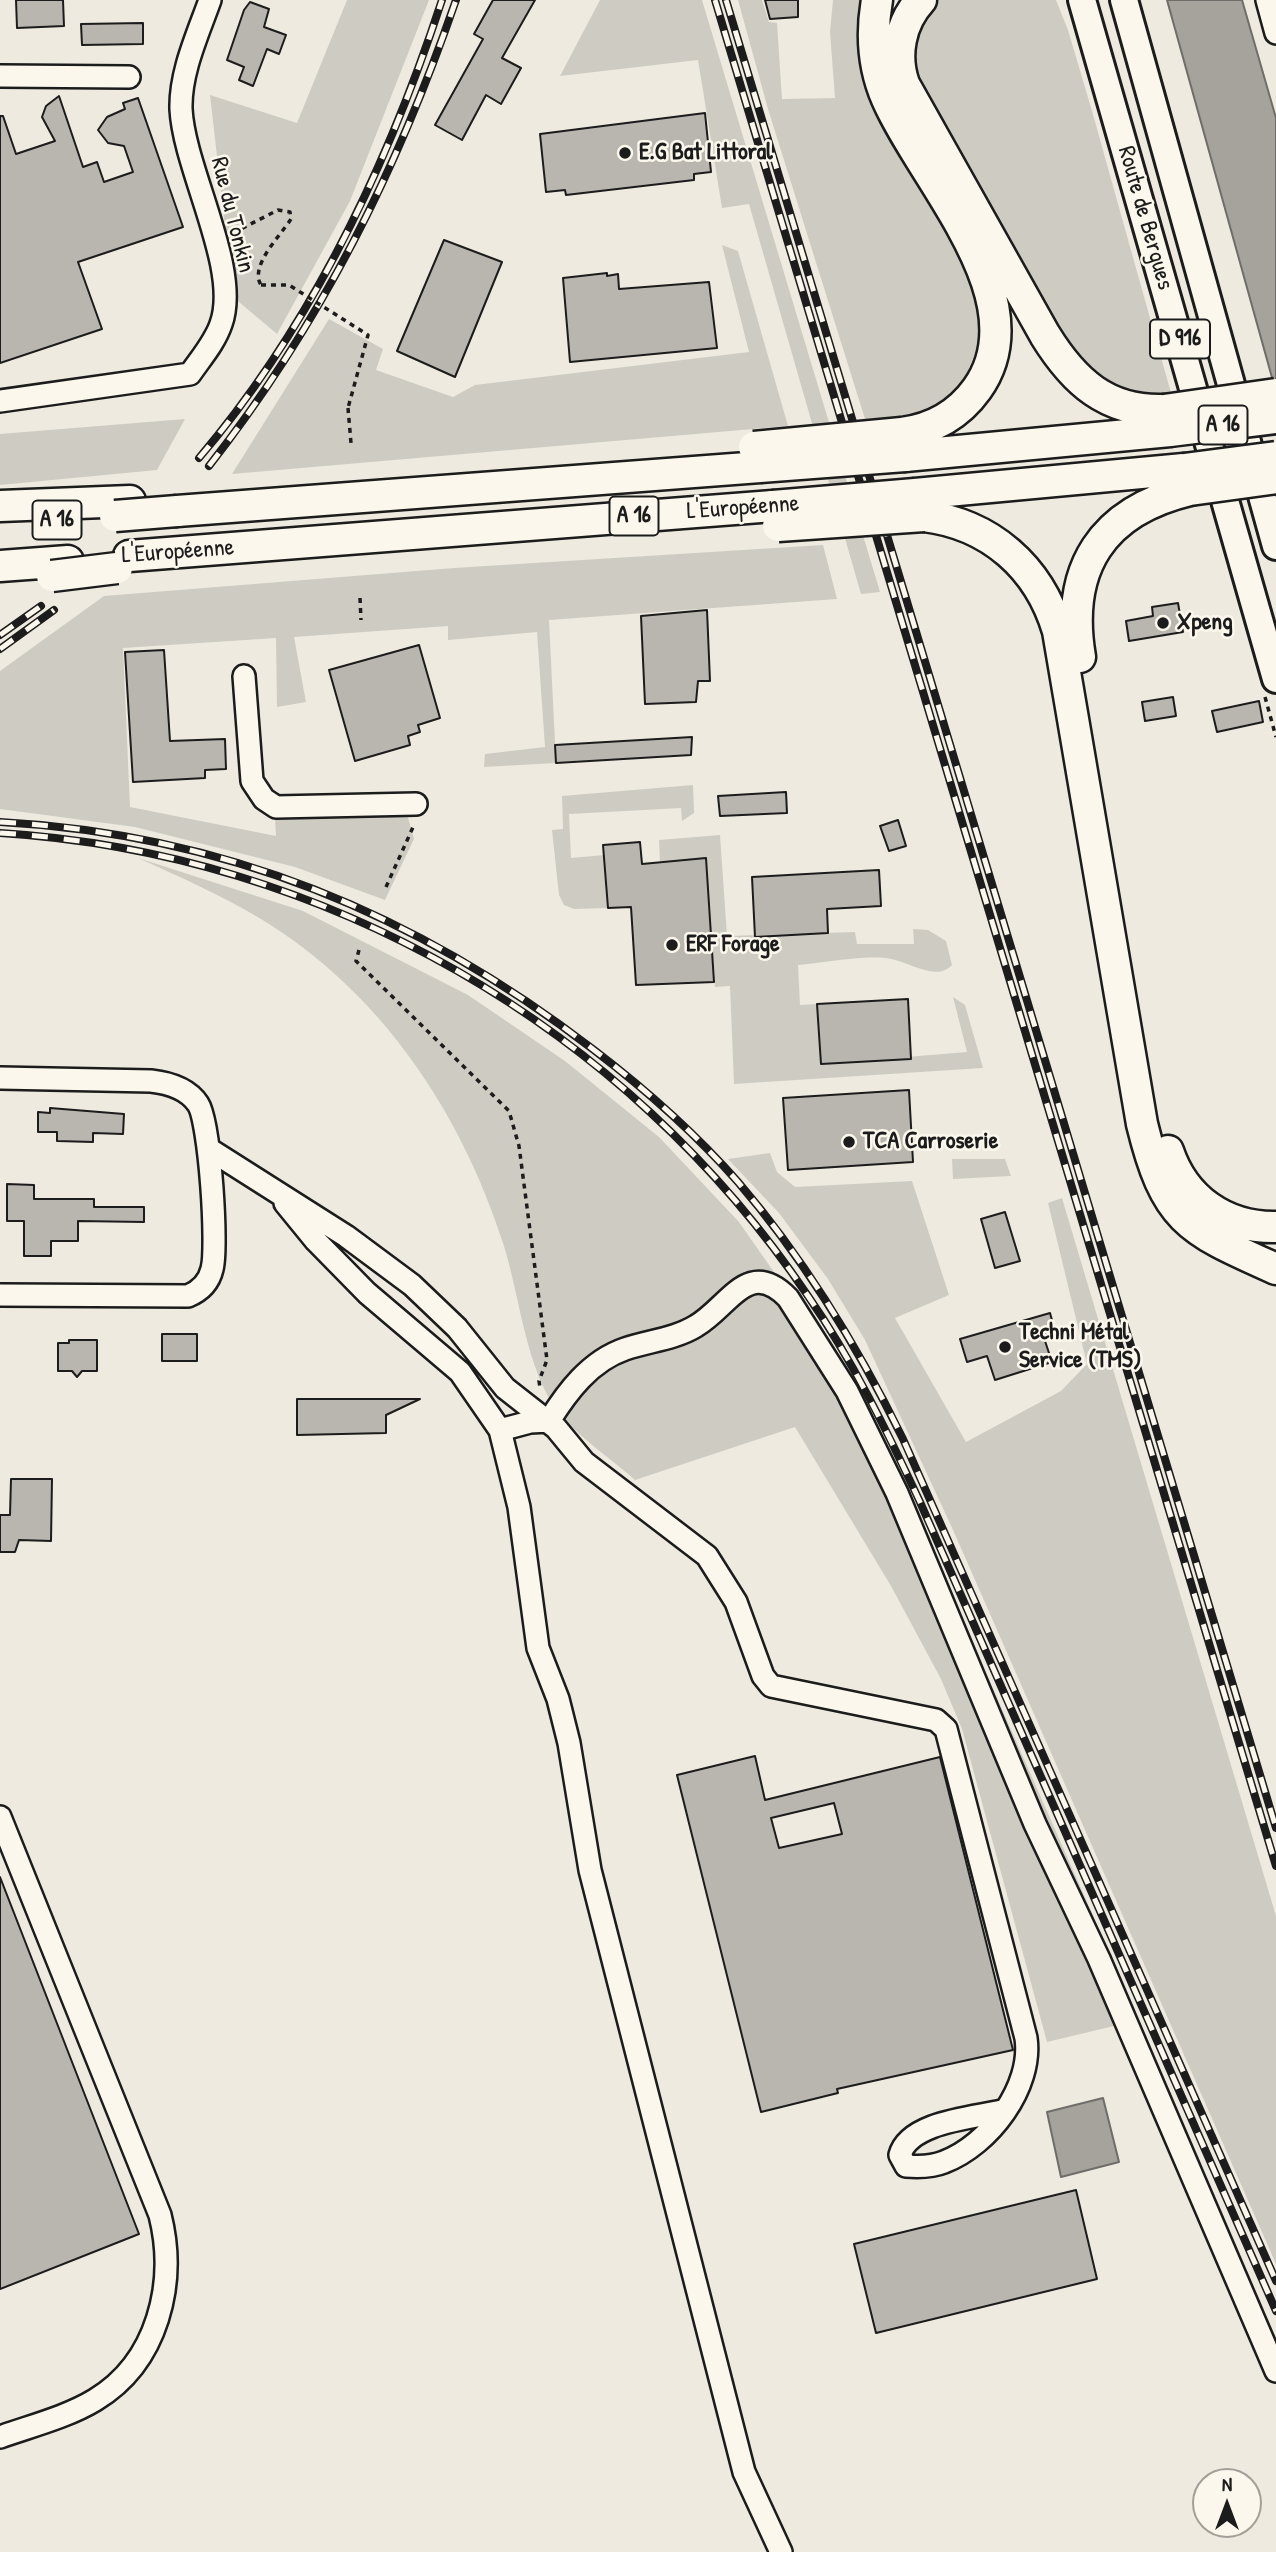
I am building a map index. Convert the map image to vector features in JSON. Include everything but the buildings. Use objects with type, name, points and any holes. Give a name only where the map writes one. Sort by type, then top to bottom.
[{"type":"highway","points":[[877,0],[873,38],[886,98],[979,262],[992,293],[997,322],[990,364],[973,394],[959,409],[921,430],[903,444]]},
{"type":"highway","points":[[921,0],[910,13],[901,36],[899,66],[904,84],[1054,349],[1080,379],[1108,400],[1167,421],[1276,394]]},
{"type":"highway","name":"L'Européenne","points":[[0,525],[122,509],[489,487],[757,457],[1167,421],[1276,418]]},
{"type":"highway","name":"L'Européenne","points":[[60,568],[342,539],[495,527],[776,516],[919,505],[1187,480],[1276,457]]},
{"type":"highway","points":[[1276,478],[1187,480],[1117,524],[1102,540],[1081,577],[1076,597],[1076,630],[1150,1067],[1170,1157],[1182,1183],[1211,1210],[1241,1222],[1276,1227]]},
{"type":"highway","points":[[919,505],[964,524],[998,543],[1019,561],[1049,607],[1058,631],[1140,1113],[1154,1169],[1169,1201],[1189,1225],[1213,1241],[1276,1269]]},
{"type":"highway","points":[[0,506],[122,509]]},
{"type":"highway","name":"A 16","points":[[0,566],[60,568]]},
{"type":"highway","points":[[0,582],[60,568]]},
{"type":"main road","name":"Route de Bergues","points":[[1082,0],[1276,679]]},
{"type":"main road","name":"Route de Bergues","points":[[1124,0],[1276,546]]},
{"type":"street","name":"Rue du Tonkin","points":[[0,401],[190,374],[218,331],[224,312],[223,275],[188,151],[181,109],[185,75],[210,0]]},
{"type":"street","points":[[1266,0],[1276,33]]},
{"type":"street","points":[[0,76],[129,77]]},
{"type":"street","points":[[244,676],[252,780],[264,799],[276,807],[417,812]]},
{"type":"street","points":[[0,1078],[151,1081],[172,1085],[190,1095],[200,1108],[209,1149],[213,1266],[207,1281],[196,1292],[179,1296],[0,1295]]},
{"type":"street","points":[[209,1149],[276,1189],[365,1249],[424,1296],[467,1339],[505,1388],[546,1419],[584,1462],[707,1556],[730,1591],[763,1676],[771,1686],[936,1720],[946,1729],[1026,2038],[1027,2058],[1023,2079],[1002,2111]]},
{"type":"street","points":[[276,1189],[316,1241],[367,1293],[460,1371],[500,1430],[519,1507],[538,1648],[558,1699],[569,1744],[590,1870],[744,2472],[781,2552]]},
{"type":"street","points":[[500,1430],[546,1419],[565,1394],[594,1366],[622,1350],[696,1326],[739,1289],[754,1282],[766,1282],[778,1287],[788,1298],[848,1391],[897,1493],[1035,1824],[1100,1959],[1276,2371]]},
{"type":"street","points":[[0,1817],[160,2215],[167,2270],[161,2311],[150,2339],[134,2364],[113,2386],[83,2406],[0,2437]]},
{"type":"path","points":[[213,235],[240,230],[278,210],[290,212],[291,219],[261,263],[258,274],[261,285],[289,285],[368,335],[348,408],[351,443]]},
{"type":"path","points":[[360,598],[361,620]]},
{"type":"path","points":[[386,887],[417,812]]},
{"type":"path","points":[[359,950],[356,961],[509,1111],[519,1146],[547,1360],[538,1381],[546,1419]]},
{"type":"shaded area","points":[[347,0],[429,0],[350,201],[277,334],[233,297],[210,95],[297,123]]},
{"type":"shaded area","points":[[600,0],[702,0],[880,592],[861,594],[749,204],[722,208],[698,60],[560,76]]},
{"type":"shaded area","points":[[738,0],[762,0],[769,22],[777,23],[782,99],[835,98],[830,32],[833,0],[863,0],[858,39],[864,71],[979,287],[986,324],[964,381],[943,403],[920,418],[865,419],[768,109]]},
{"type":"shaded area","points":[[936,0],[1056,0],[1068,30],[1092,111],[1171,393],[1135,398],[1087,365],[1063,339],[916,85],[913,44]]},
{"type":"shaded area","points":[[1167,0],[1242,0],[1276,118],[1276,392]]},
{"type":"shaded area","points":[[722,245],[738,251],[788,426],[232,474],[329,319],[383,349],[376,370],[453,397],[475,385],[749,352]]},
{"type":"shaded area","points":[[185,419],[157,470],[0,485],[0,434]]},
{"type":"shaded area","points":[[823,545],[837,599],[549,620],[556,763],[484,767],[485,754],[545,747],[537,632],[448,640],[448,626],[294,637],[306,702],[277,707],[276,638],[123,648],[130,807],[276,836],[275,818],[407,814],[414,839],[385,900],[295,867],[135,827],[0,809],[0,671],[104,596],[454,568]]},
{"type":"shaded area","points":[[693,785],[694,813],[682,821],[681,808],[569,814],[571,858],[604,855],[608,908],[574,909],[564,905],[559,895],[552,830],[563,829],[562,796]]},
{"type":"shaded area","points":[[720,835],[727,936],[855,932],[857,944],[914,944],[913,929],[928,930],[946,941],[952,965],[938,972],[882,958],[798,965],[800,1005],[817,1004],[821,1064],[967,1052],[953,997],[965,1005],[983,1068],[734,1084],[730,986],[715,987],[706,858],[660,862],[659,840]]},
{"type":"shaded area","points":[[138,858],[303,911],[468,995],[565,1061],[659,1137],[739,1222],[799,1308],[916,1514],[1139,2020],[1047,2042],[962,1729],[941,1679],[891,1586],[795,1427],[635,1480],[585,1439],[559,1413],[538,1375],[509,1263],[485,1194],[440,1102],[411,1059],[379,1019],[344,982],[304,949],[231,902]]},
{"type":"shaded area","points":[[770,1153],[777,1172],[795,1187],[912,1181],[949,1295],[895,1318],[966,1442],[1061,1391],[1087,1364],[1048,1203],[1062,1198],[1276,1916],[1276,2264],[953,1530],[865,1340],[828,1279],[779,1213],[728,1159]]},
{"type":"shaded area","points":[[952,1159],[1005,1159],[1011,1176],[953,1179]]},
{"type":"shaded area","points":[[1103,2098],[1119,2162],[1061,2177],[1047,2112]]},
{"type":"railway","points":[[199,458],[240,407],[277,354],[343,241],[397,122],[442,0]]},
{"type":"railway","points":[[209,466],[287,357],[352,244],[408,125],[456,0]]},
{"type":"railway","points":[[715,0],[1276,1866]]},
{"type":"railway","points":[[726,0],[1276,1828]]},
{"type":"railway","points":[[0,635],[41,606]]},
{"type":"railway","points":[[0,649],[54,610]]},
{"type":"railway","points":[[0,822],[83,830],[162,844],[240,864],[315,890],[387,921],[458,959],[527,1002],[594,1050],[669,1112],[738,1182],[786,1242],[829,1305],[868,1371],[903,1439],[1276,2281]]},
{"type":"railway","points":[[0,833],[120,848],[237,876],[350,917],[458,971],[558,1037],[651,1113],[735,1200],[808,1296],[855,1371],[895,1449],[1276,2311]]},
{"type":"place","name":"E.G Bat Littoral","points":[[625,153]]},
{"type":"place","name":"Xpeng","points":[[1163,623]]},
{"type":"place","name":"ERF Forage","points":[[672,945]]},
{"type":"place","name":"TCA Carroserie","points":[[849,1142]]},
{"type":"place","name":"Techni Métal Service (TMS)","points":[[1005,1347]]}]
